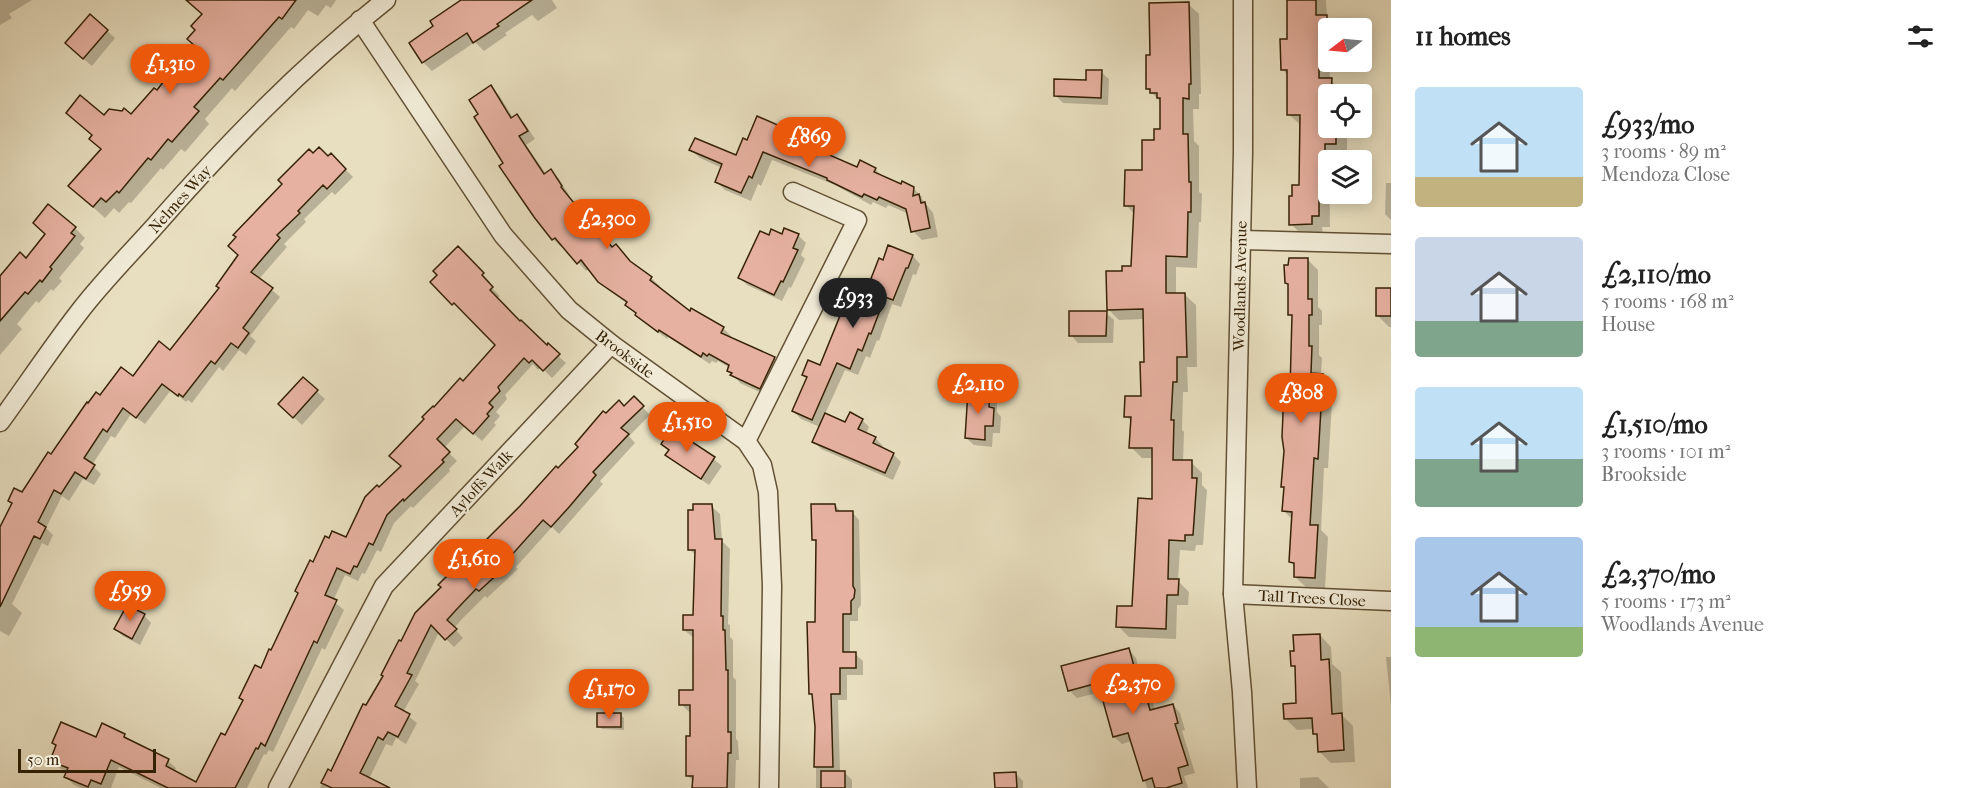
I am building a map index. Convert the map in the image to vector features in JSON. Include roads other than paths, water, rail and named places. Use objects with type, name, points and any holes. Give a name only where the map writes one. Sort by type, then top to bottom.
[{"type":"street","name":"Nelmes Way","points":[[0,422],[80,310],[189,187],[299,74],[386,0]]},
{"type":"street","name":"Woodlands Avenue","points":[[1243,0],[1241,240],[1233,594],[1242,692],[1247,788]]},
{"type":"street","name":"Brookside","points":[[360,20],[503,235],[569,310],[611,344],[746,441],[762,465],[768,492],[772,586],[769,788]]},
{"type":"street","points":[[746,441],[857,220],[793,192]]},
{"type":"street","points":[[1241,240],[1391,244]]},
{"type":"street","name":"Ayloffs Walk","points":[[278,788],[384,586],[611,344]]},
{"type":"street","name":"Tall Trees Close","points":[[1233,594],[1391,601]]}]
